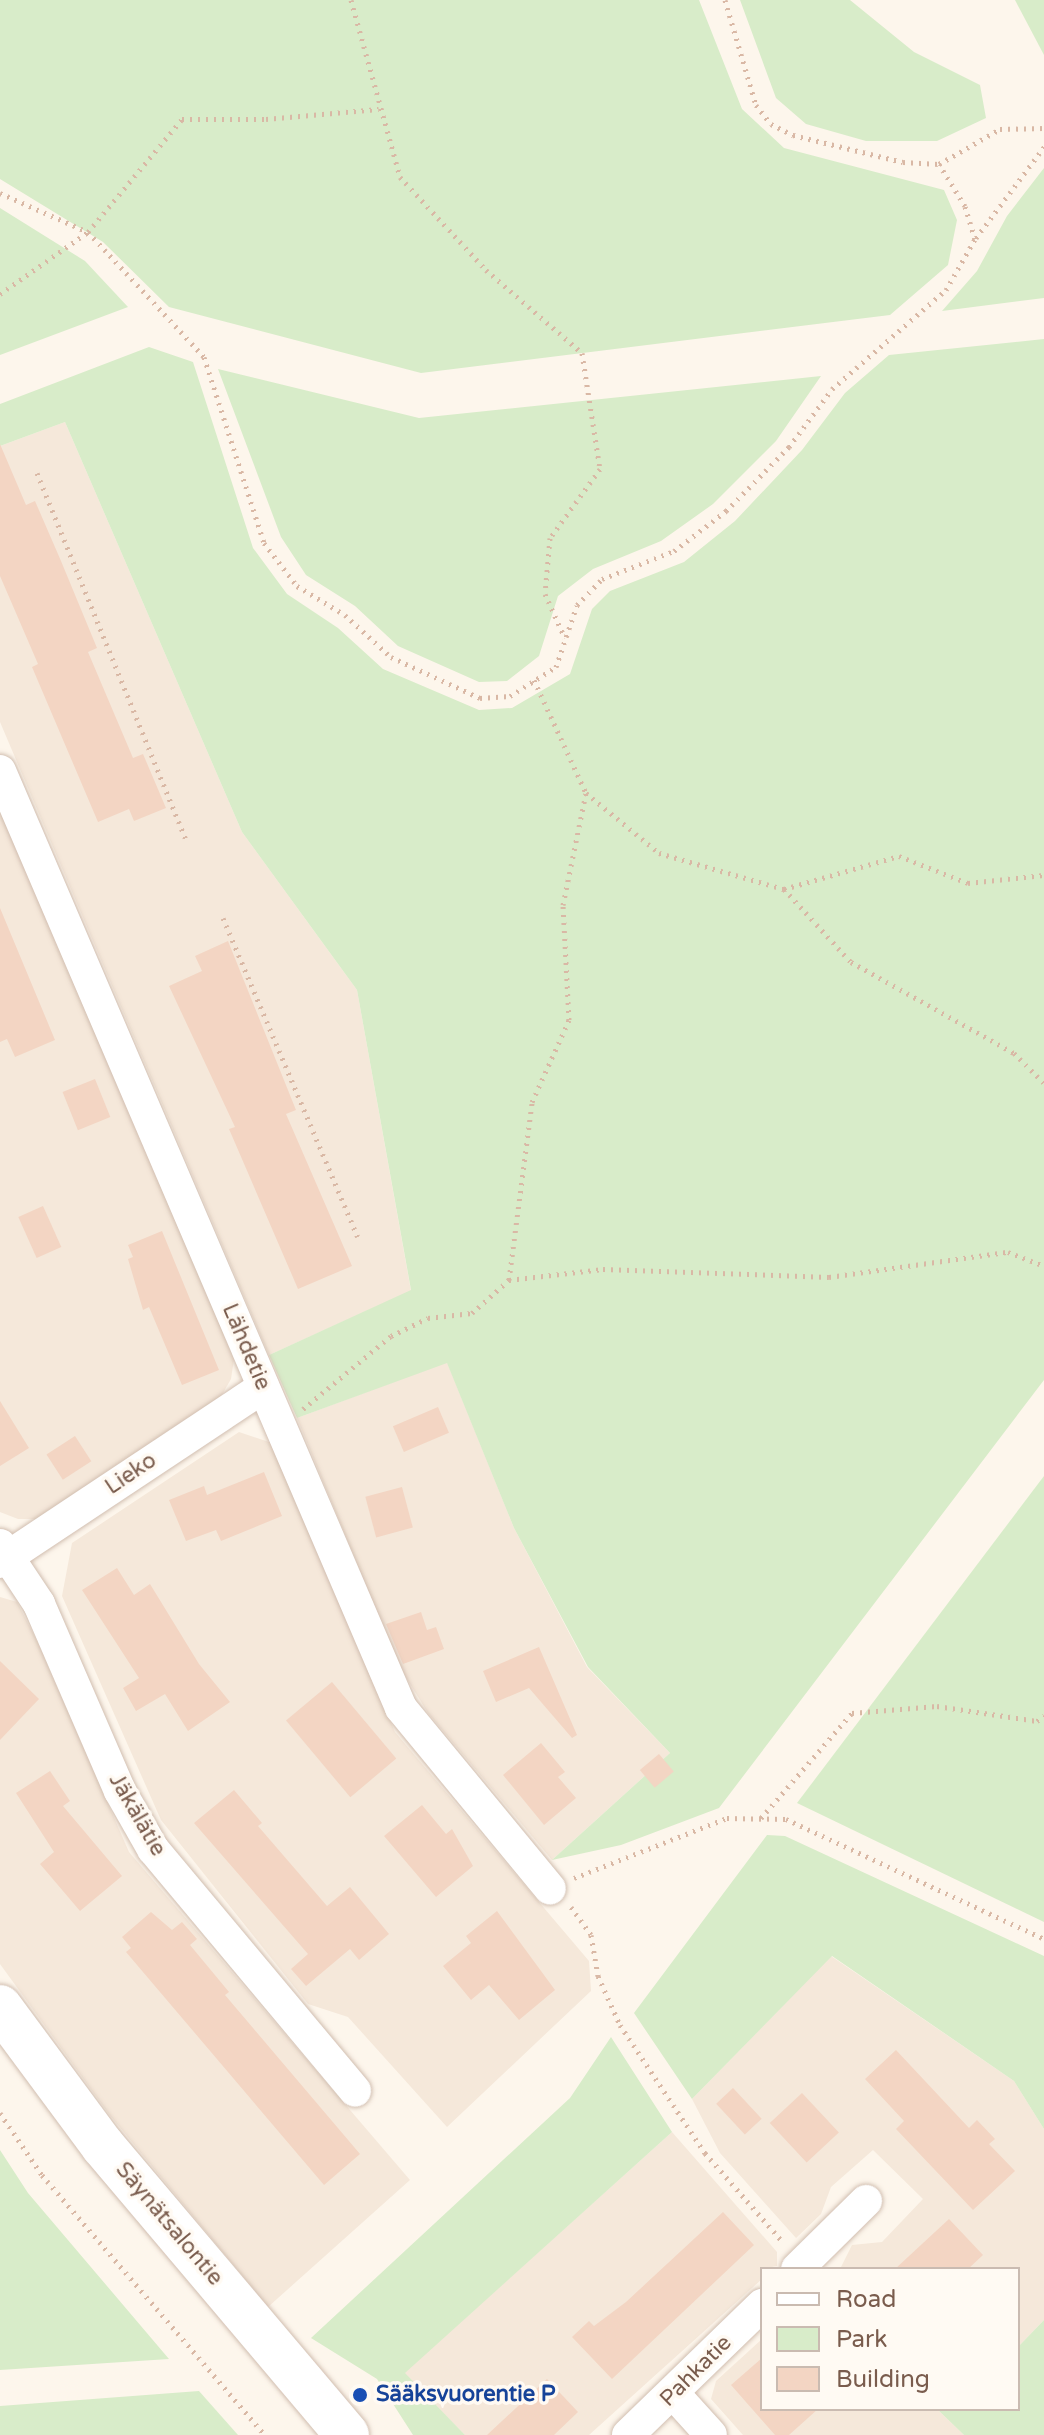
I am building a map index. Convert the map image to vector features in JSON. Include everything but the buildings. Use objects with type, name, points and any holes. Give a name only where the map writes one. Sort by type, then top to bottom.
[{"type":"main road","name":"Säynätsalontie","points":[[0,2007],[103,2146],[347,2435]]},
{"type":"street","name":"Lähdetie","points":[[0,771],[401,1708],[550,1889]]},
{"type":"street","name":"Lieko","points":[[3,1555],[263,1387]]},
{"type":"street","name":"Jäkälätie","points":[[3,1555],[39,1604],[120,1791],[153,1849],[355,2091]]},
{"type":"street","points":[[799,2266],[866,2201]]},
{"type":"street","name":"Pahkatie","points":[[628,2435],[674,2394],[760,2307]]},
{"type":"street","points":[[674,2394],[711,2435]]},
{"type":"path","points":[[351,0],[400,177],[486,270],[582,353],[600,469],[550,538],[545,594],[566,639]]},
{"type":"path","points":[[725,0],[746,84],[771,124],[864,154],[939,164],[1000,129],[1044,128]]},
{"type":"path","points":[[0,294],[88,232],[182,119],[266,119],[379,109]]},
{"type":"path","points":[[0,193],[88,232],[204,357],[264,543],[297,586],[345,615],[391,657],[480,698],[510,696],[556,667],[577,605],[602,579],[674,551],[726,511],[789,447],[832,389],[946,290],[975,239],[1044,147]]},
{"type":"path","points":[[939,164],[965,206],[975,239]]},
{"type":"path","points":[[37,473],[186,840]]},
{"type":"path","points":[[534,680],[586,793],[659,853],[784,889],[851,962],[1014,1053],[1044,1083]]},
{"type":"path","points":[[509,1280],[532,1102],[569,1020],[563,905],[586,793]]},
{"type":"path","points":[[784,889],[899,856],[968,883],[1044,875]]},
{"type":"path","points":[[223,918],[358,1237]]},
{"type":"path","points":[[277,1419],[307,1408],[391,1336],[428,1318],[472,1313],[509,1280],[603,1269],[829,1277],[1008,1252],[1044,1266]]},
{"type":"path","points":[[760,1819],[852,1713],[937,1706],[1037,1721],[1044,1716]]},
{"type":"path","points":[[799,2266],[705,2153],[620,2025],[598,1976],[591,1935],[576,1911],[550,1889],[727,1818],[786,1819],[1044,1939]]},
{"type":"path","points":[[0,2113],[42,2175],[265,2435]]},
{"type":"shaded area","points":[[65,422],[242,832],[357,990],[411,1291],[269,1355],[0,722],[0,446]]},
{"type":"shaded area","points":[[0,806],[234,1359],[231,1379],[216,1405],[41,1519],[18,1519],[0,1512]]},
{"type":"shaded area","points":[[447,1362],[514,1528],[587,1667],[670,1753],[552,1860],[428,1713],[399,1666],[297,1418]]},
{"type":"shaded area","points":[[239,1432],[272,1443],[395,1732],[589,1961],[591,1991],[447,2127],[348,2017],[308,2004],[161,1820],[62,1596],[72,1543]]},
{"type":"shaded area","points":[[0,1597],[17,1602],[37,1641],[129,1852],[410,2180],[268,2307],[109,2114],[0,1964]]},
{"type":"shaded area","points":[[831,1956],[1014,2081],[1044,2129],[1044,2320],[1020,2345],[1020,2267],[841,2267],[852,2245],[882,2242],[923,2199],[873,2150],[831,2187],[821,2214],[796,2238],[720,2153],[692,2099]]},
{"type":"shaded area","points":[[672,2132],[777,2252],[777,2266],[760,2267],[760,2281],[589,2435],[465,2435],[404,2373]]},
{"type":"shaded area","points":[[760,2341],[760,2411],[939,2411],[964,2435],[743,2435],[711,2399],[716,2381]]},
{"type":"green space","points":[[0,0],[699,0],[742,109],[784,148],[944,190],[957,220],[948,265],[890,315],[421,373],[169,307],[103,242],[0,179]]},
{"type":"green space","points":[[740,0],[850,0],[914,52],[980,85],[986,118],[937,141],[866,141],[806,124],[776,98]]},
{"type":"green space","points":[[1015,0],[1044,0],[1044,55]]},
{"type":"green space","points":[[1044,168],[1044,298],[942,311],[977,271],[1007,216]]},
{"type":"green space","points":[[0,208],[85,261],[128,307],[0,355]]},
{"type":"green space","points":[[1044,339],[1044,1380],[719,1808],[621,1845],[552,1860],[670,1753],[588,1667],[514,1528],[447,1363],[297,1418],[269,1355],[411,1290],[357,990],[242,832],[65,422],[0,446],[0,404],[149,347],[193,362],[253,548],[287,594],[338,628],[383,669],[479,710],[512,708],[570,674],[592,609],[610,591],[684,562],[735,521],[802,450],[845,393],[889,355]]},
{"type":"green space","points":[[218,369],[419,418],[821,376],[776,441],[713,504],[661,541],[593,569],[558,596],[539,656],[507,681],[479,682],[398,646],[355,606],[306,575],[281,537]]},
{"type":"green space","points":[[1044,1476],[1044,1922],[797,1803]]},
{"type":"green space","points":[[767,1835],[785,1836],[1044,1956],[1044,2129],[1014,2081],[832,1956],[692,2099],[634,2013]]},
{"type":"green space","points":[[611,2037],[672,2132],[405,2373],[465,2435],[413,2435],[377,2379],[311,2338],[570,2098]]},
{"type":"green space","points":[[0,2150],[28,2193],[169,2359],[0,2370]]},
{"type":"green space","points":[[1044,2320],[1044,2435],[964,2435],[939,2411],[1020,2411],[1020,2345]]},
{"type":"green space","points":[[199,2391],[238,2435],[0,2435],[0,2406]]},
{"type":"place","name":"Sääksvuorentie P","points":[[360,2395]]}]
